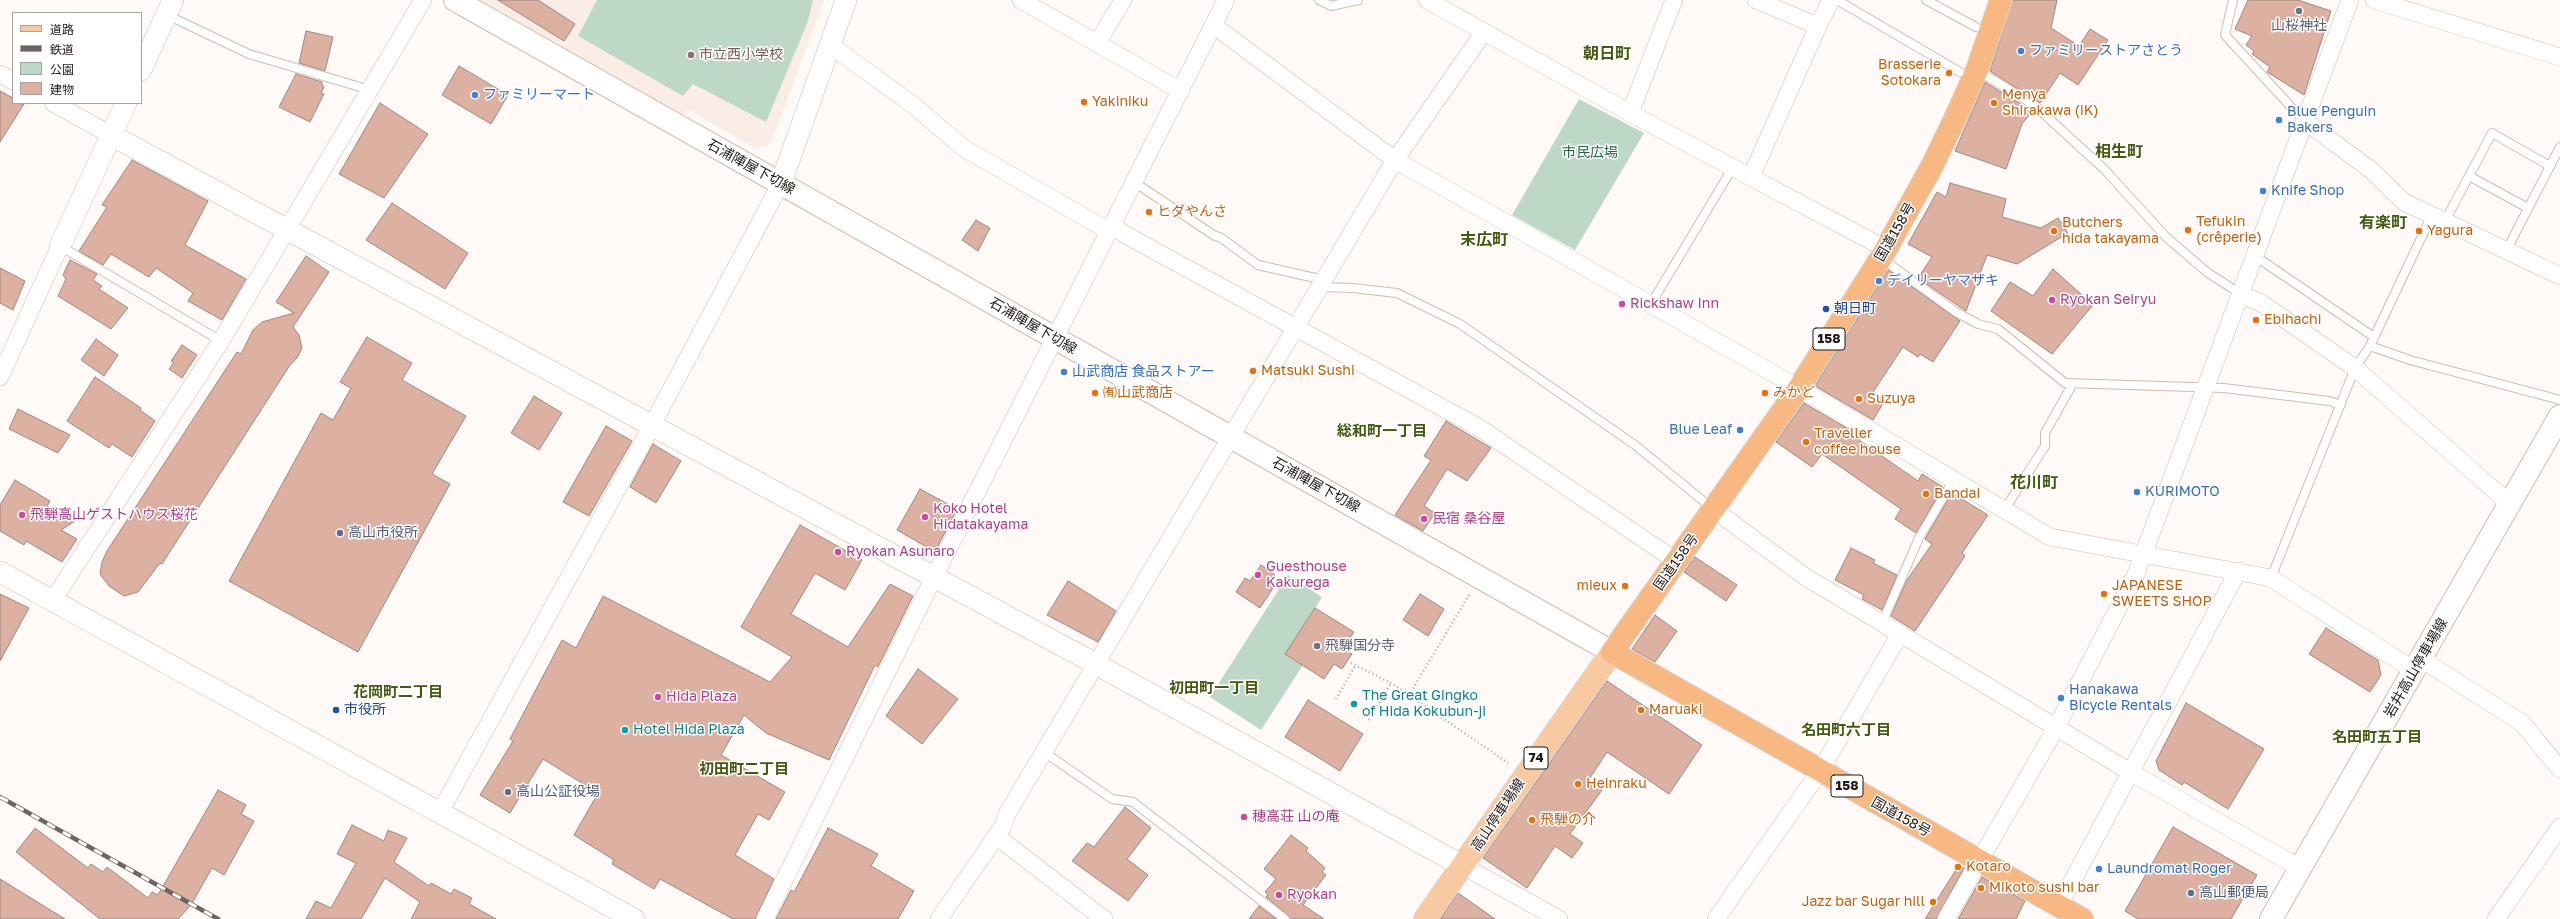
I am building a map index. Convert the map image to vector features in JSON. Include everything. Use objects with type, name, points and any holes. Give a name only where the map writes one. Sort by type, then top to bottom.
[{"type":"highway","name":"国道158号","points":[[2001,0],[1968,71],[1932,166],[1883,253],[1799,388],[1612,652],[2082,919]]},
{"type":"main road","name":"石浦陣屋下切線","points":[[455,0],[1612,652]]},
{"type":"main road","name":"岩井高山停車場線","points":[[2271,919],[2560,416]]},
{"type":"main road","name":"高山停車場線","points":[[1425,919],[1612,652]]},
{"type":"street","points":[[53,600],[222,341],[423,0]]},
{"type":"street","points":[[439,814],[651,427],[782,183],[846,0]]},
{"type":"street","points":[[1021,0],[1098,42],[1181,91]]},
{"type":"street","points":[[1098,42],[1123,0]]},
{"type":"street","points":[[765,919],[934,577],[1226,0]]},
{"type":"street","points":[[1427,0],[1630,113],[1733,167],[1883,253]]},
{"type":"street","points":[[1630,113],[1674,0]]},
{"type":"street","points":[[1756,0],[1818,26]]},
{"type":"street","points":[[1751,177],[1831,0]]},
{"type":"street","points":[[1946,919],[2056,728],[2136,574],[2306,122],[2350,0]]},
{"type":"street","points":[[2374,0],[2560,57]]},
{"type":"street","points":[[142,68],[170,7]]},
{"type":"street","points":[[1214,25],[1395,160],[1799,388],[2050,536],[2271,578],[2418,665],[2522,723],[2560,769]]},
{"type":"street","points":[[940,919],[996,836],[1044,752],[1232,438],[1295,328],[1395,160],[1484,32]]},
{"type":"street","points":[[830,45],[912,104],[965,149],[1478,427],[1676,561]]},
{"type":"street","points":[[0,74],[12,80]]},
{"type":"street","points":[[55,104],[651,427],[1096,664],[1559,919]]},
{"type":"street","points":[[0,377],[126,104]]},
{"type":"street","points":[[2306,122],[2371,170],[2404,202],[2560,276]]},
{"type":"street","points":[[2241,294],[2260,304],[2355,368],[2510,504]]},
{"type":"street","points":[[1713,509],[1804,576],[1882,624],[2132,773],[2300,868]]},
{"type":"street","points":[[2059,906],[2132,773],[2238,571]]},
{"type":"street","points":[[0,572],[439,814],[634,919]]},
{"type":"street","points":[[1716,919],[1820,771],[1900,634]]},
{"type":"street","points":[[2496,919],[2560,827]]},
{"type":"street","points":[[996,836],[1104,919]]},
{"type":"lane","points":[[1319,0],[1331,6],[1358,0]]},
{"type":"lane","points":[[1837,0],[2034,105],[2104,169],[2166,237],[2208,273],[2241,294]]},
{"type":"lane","points":[[1926,0],[1976,27]]},
{"type":"lane","points":[[2233,0],[2225,35],[2306,122]]},
{"type":"lane","points":[[170,7],[249,54],[370,90]]},
{"type":"lane","points":[[2271,578],[2355,368],[2370,346],[2439,218],[2469,176],[2492,133],[2550,166]]},
{"type":"lane","points":[[2506,251],[2560,147]]},
{"type":"lane","points":[[1651,304],[1733,167]]},
{"type":"lane","points":[[2469,176],[2528,208]]},
{"type":"lane","points":[[1134,182],[1215,236],[1220,237],[1258,265],[1322,284],[1397,293],[1460,324],[1635,445],[1713,509]]},
{"type":"lane","points":[[60,246],[222,341]]},
{"type":"lane","points":[[1883,253],[1956,312],[1978,324],[1998,329],[2048,367],[2055,376],[2065,383],[2224,388],[2321,400],[2341,405]]},
{"type":"lane","points":[[2255,256],[2374,337]]},
{"type":"lane","points":[[2370,346],[2410,360],[2560,400]]},
{"type":"lane","points":[[2005,509],[2045,446],[2045,433],[2072,384]]},
{"type":"lane","points":[[1882,624],[1919,538],[1954,479]]},
{"type":"lane","points":[[1044,752],[1112,799],[1133,802],[1285,919]]},
{"type":"path","points":[[1409,695],[1480,578]]},
{"type":"path","points":[[1351,663],[1391,683],[1525,775]]},
{"type":"path","points":[[1336,699],[1355,666]]},
{"type":"path","points":[[1369,720],[1391,683]]},
{"type":"shaded area","name":"市立西小学校","points":[[480,0],[824,0],[771,144],[756,149],[688,110],[684,115]]},
{"type":"green space","name":"市立西小学校","points":[[597,0],[813,0],[808,21],[766,122],[693,84],[683,96],[578,36]]},
{"type":"green space","name":"市民広場","points":[[1579,99],[1644,133],[1575,250],[1512,215]]},
{"type":"green space","points":[[1288,575],[1322,597],[1286,654],[1303,665],[1261,730],[1210,697]]},
{"type":"building","points":[[498,0],[538,0],[575,24],[564,41]]},
{"type":"building","points":[[2013,0],[2057,0],[2051,28],[2079,46],[2090,29],[2108,40],[2078,85],[2060,73],[2040,103],[1990,71]]},
{"type":"building","points":[[2248,0],[2298,0],[2331,11],[2304,95],[2267,72],[2270,67],[2252,54],[2254,51],[2246,45],[2252,36],[2235,29]]},
{"type":"building","points":[[306,31],[333,37],[325,71],[299,63]]},
{"type":"building","name":"ファミリーマート","points":[[459,66],[508,95],[491,124],[442,95]]},
{"type":"building","points":[[296,74],[322,82],[324,87],[321,93],[324,94],[310,122],[279,107]]},
{"type":"building","points":[[1985,82],[2032,111],[2022,124],[2006,169],[1955,151]]},
{"type":"building","points":[[0,91],[12,97],[12,104],[24,104],[0,142]]},
{"type":"building","points":[[380,103],[428,134],[384,198],[339,174]]},
{"type":"building","points":[[132,160],[208,201],[185,245],[246,279],[222,320],[188,301],[193,293],[156,268],[149,277],[111,254],[103,265],[79,251],[107,207],[102,205]]},
{"type":"building","points":[[1950,183],[2006,199],[2002,217],[2041,228],[2058,218],[2068,233],[2017,264],[1987,255],[1966,311],[1918,278],[1932,257],[1908,244],[1937,192],[1946,197]]},
{"type":"building","points":[[392,203],[468,253],[445,289],[366,240]]},
{"type":"building","points":[[976,220],[990,228],[978,251],[962,240]]},
{"type":"building","points":[[306,256],[329,272],[293,327],[299,335],[302,348],[297,358],[290,365],[162,564],[160,563],[138,592],[124,596],[109,586],[100,574],[102,562],[107,551],[237,352],[241,354],[253,330],[262,322],[294,313],[276,302]]},
{"type":"building","points":[[70,260],[97,274],[93,280],[102,286],[99,289],[128,308],[111,329],[58,296],[66,279],[63,275]]},
{"type":"building","points":[[0,268],[25,281],[13,310],[0,303]]},
{"type":"building","points":[[2053,269],[2093,305],[2052,354],[1991,311],[2010,282],[2033,296]]},
{"type":"building","points":[[1888,270],[1960,321],[1933,362],[1920,354],[1918,357],[1903,347],[1873,392],[1885,400],[1873,420],[1815,386]]},
{"type":"building","name":"高山市役所","points":[[367,337],[412,363],[402,380],[466,416],[432,474],[450,484],[358,652],[229,581],[321,413],[333,420],[351,388],[340,382]]},
{"type":"building","points":[[96,339],[118,355],[104,376],[81,360]]},
{"type":"building","points":[[182,345],[197,355],[182,378],[169,369],[174,362],[171,361]]},
{"type":"building","points":[[95,377],[141,408],[140,410],[155,421],[132,457],[112,444],[109,448],[67,421]]},
{"type":"building","points":[[534,396],[562,413],[539,450],[511,433]]},
{"type":"building","points":[[1804,403],[1862,437],[1859,440],[1918,481],[1922,474],[1943,487],[1916,533],[1895,519],[1901,509],[1822,454],[1812,467],[1776,442]]},
{"type":"building","points":[[18,409],[70,435],[58,453],[9,429]]},
{"type":"building","points":[[1446,421],[1491,448],[1467,481],[1447,469],[1424,506],[1435,513],[1423,531],[1395,515],[1431,460],[1424,456]]},
{"type":"building","points":[[606,426],[632,441],[589,516],[563,502]]},
{"type":"building","points":[[653,444],[681,461],[656,503],[630,487]]},
{"type":"building","points":[[15,480],[50,501],[47,506],[75,521],[61,530],[77,539],[62,562],[26,541],[24,545],[0,531],[0,505]]},
{"type":"building","points":[[920,489],[957,509],[935,552],[897,530]]},
{"type":"building","points":[[1952,493],[1988,515],[1962,553],[1965,556],[1915,631],[1891,616],[1907,580],[1932,544],[1925,539]]},
{"type":"building","points":[[800,525],[862,560],[845,590],[815,573],[791,614],[848,647],[890,584],[913,596],[878,667],[875,665],[829,760],[766,733],[744,715],[721,755],[785,792],[769,820],[758,814],[735,855],[774,879],[755,919],[733,919],[660,879],[654,889],[612,864],[614,860],[574,835],[598,793],[543,759],[510,813],[480,795],[513,741],[510,739],[562,640],[576,648],[603,596],[770,682],[792,657],[741,627]]},
{"type":"building","points":[[1851,548],[1875,560],[1873,563],[1897,575],[1882,610],[1862,599],[1864,595],[1835,580]]},
{"type":"building","points":[[1695,557],[1737,585],[1726,601],[1684,572]]},
{"type":"building","points":[[1261,565],[1275,575],[1270,581],[1275,585],[1260,608],[1236,592],[1245,578],[1250,581]]},
{"type":"building","points":[[1068,581],[1116,611],[1098,642],[1047,615]]},
{"type":"building","points":[[0,594],[29,608],[0,661]]},
{"type":"building","points":[[1420,594],[1444,609],[1428,636],[1403,620]]},
{"type":"building","points":[[1315,608],[1354,632],[1343,648],[1352,654],[1342,669],[1334,664],[1324,679],[1285,654]]},
{"type":"building","points":[[1655,615],[1677,631],[1655,662],[1632,649]]},
{"type":"building","points":[[2326,628],[2378,660],[2381,675],[2370,692],[2309,654]]},
{"type":"building","points":[[918,669],[958,699],[922,744],[886,716]]},
{"type":"building","points":[[1607,681],[1702,745],[1669,794],[1607,752],[1588,781],[1602,790],[1570,834],[1583,843],[1572,858],[1555,846],[1527,888],[1483,858]]},
{"type":"building","points":[[1308,700],[1363,734],[1340,771],[1285,737]]},
{"type":"building","points":[[2186,703],[2264,749],[2228,809],[2184,782],[2182,785],[2159,770],[2156,761]]},
{"type":"building","points":[[218,790],[246,805],[241,814],[254,821],[224,875],[212,868],[191,905],[178,919],[100,919],[16,852],[35,828],[88,868],[91,864],[103,872],[107,867],[148,898],[152,892],[158,895]]},
{"type":"building","points":[[1125,807],[1151,828],[1127,859],[1148,875],[1128,901],[1072,861],[1087,843],[1094,847]]},
{"type":"building","points":[[352,825],[384,841],[388,830],[407,838],[394,862],[429,886],[431,883],[451,894],[454,889],[472,898],[469,904],[496,919],[411,919],[420,902],[385,878],[361,919],[306,919],[316,901],[331,908],[356,863],[337,854]]},
{"type":"building","points":[[2173,827],[2257,875],[2231,919],[2138,919],[2125,911]]},
{"type":"building","points":[[828,828],[878,854],[871,866],[914,891],[898,919],[776,919],[791,890],[794,892]]},
{"type":"building","points":[[1291,835],[1308,848],[1306,851],[1325,868],[1322,872],[1326,875],[1303,905],[1324,919],[1290,919],[1288,915],[1266,897],[1268,895],[1265,892],[1276,879],[1264,869]]},
{"type":"building","points":[[1959,865],[1964,868],[1936,919],[1925,919]]},
{"type":"building","points":[[1982,877],[2025,901],[2016,919],[1958,919]]},
{"type":"building","points":[[0,879],[65,919],[0,919]]},
{"type":"building","points":[[1458,893],[1495,919],[1440,919]]},
{"type":"building","points":[[1259,906],[1276,919],[1249,919]]},
{"type":"railway","points":[[0,797],[218,919]]},
{"type":"place","name":"山桜神社","points":[[2299,11]]},
{"type":"place","name":"ファミリーストアさとう","points":[[2021,51]]},
{"type":"place","name":"市立西小学校","points":[[691,55]]},
{"type":"place","name":"Brasserie Sotokara","points":[[1949,73]]},
{"type":"place","name":"ファミリーマート","points":[[475,95]]},
{"type":"place","name":"Yakiniku","points":[[1084,102]]},
{"type":"place","name":"Menya Shirakawa (iK)","points":[[1994,103]]},
{"type":"place","name":"Blue Penguin Bakers","points":[[2279,120]]},
{"type":"place","name":"Knife Shop","points":[[2263,191]]},
{"type":"place","name":"ヒダやんさ","points":[[1149,212]]},
{"type":"place","name":"Tefukin (crêperie)","points":[[2188,230]]},
{"type":"place","name":"Butchers hida takayama","points":[[2054,231]]},
{"type":"place","name":"Yagura","points":[[2419,231]]},
{"type":"place","name":"デイリーヤマザキ","points":[[1879,281]]},
{"type":"place","name":"Ryokan Seiryu","points":[[2052,300]]},
{"type":"place","name":"Rickshaw Inn","points":[[1622,304]]},
{"type":"place","name":"朝日町","points":[[1826,309]]},
{"type":"place","name":"Ebihachi","points":[[2256,320]]},
{"type":"place","name":"Matsuki Sushi","points":[[1253,371]]},
{"type":"place","name":"山武商店 食品ストアー","points":[[1064,372]]},
{"type":"place","name":"㈲山武商店","points":[[1095,393]]},
{"type":"place","name":"みかど","points":[[1765,393]]},
{"type":"place","name":"Suzuya","points":[[1859,399]]},
{"type":"place","name":"Blue Leaf","points":[[1740,430]]},
{"type":"place","name":"Traveller coffee house","points":[[1806,442]]},
{"type":"place","name":"KURIMOTO","points":[[2137,492]]},
{"type":"place","name":"Bandai","points":[[1926,494]]},
{"type":"place","name":"飛騨高山ゲストハウス桜花","points":[[22,515]]},
{"type":"place","name":"Koko Hotel Hidatakayama","points":[[925,517]]},
{"type":"place","name":"民宿 桑谷屋","points":[[1424,519]]},
{"type":"place","name":"高山市役所","points":[[340,533]]},
{"type":"place","name":"Ryokan Asunaro","points":[[838,552]]},
{"type":"place","name":"Guesthouse Kakurega","points":[[1258,575]]},
{"type":"place","name":"mieux","points":[[1625,586]]},
{"type":"place","name":"JAPANESE SWEETS SHOP","points":[[2104,594]]},
{"type":"place","name":"飛騨国分寺","points":[[1317,646]]},
{"type":"place","name":"Hida Plaza","points":[[658,697]]},
{"type":"place","name":"Hanakawa Bicycle Rentals","points":[[2061,698]]},
{"type":"place","name":"The Great Gingko of Hida Kokubun-ji","points":[[1354,704]]},
{"type":"place","name":"市役所","points":[[336,710]]},
{"type":"place","name":"Maruaki","points":[[1641,710]]},
{"type":"place","name":"Hotel Hida Plaza","points":[[625,730]]},
{"type":"place","name":"Heinraku","points":[[1578,784]]},
{"type":"place","name":"高山公証役場","points":[[508,792]]},
{"type":"place","name":"穂高荘 山の庵","points":[[1244,817]]},
{"type":"place","name":"飛騨の介","points":[[1532,820]]},
{"type":"place","name":"Kotaro","points":[[1958,867]]},
{"type":"place","name":"Laundromat Roger","points":[[2099,869]]},
{"type":"place","name":"Mikoto sushi bar","points":[[1981,888]]},
{"type":"place","name":"高山郵便局","points":[[2191,893]]},
{"type":"place","name":"Ryokan","points":[[1279,895]]},
{"type":"place","name":"Jazz bar Sugar hill","points":[[1933,902]]},
{"type":"district","name":"朝日町","points":[[1607,54]]},
{"type":"district","name":"相生町","points":[[2119,152]]},
{"type":"district","name":"有楽町","points":[[2383,223]]},
{"type":"district","name":"末広町","points":[[1484,240]]},
{"type":"district","name":"総和町一丁目","points":[[1382,431]]},
{"type":"district","name":"花川町","points":[[2034,483]]},
{"type":"district","name":"初田町一丁目","points":[[1214,688]]},
{"type":"district","name":"花岡町二丁目","points":[[398,692]]},
{"type":"district","name":"名田町六丁目","points":[[1846,730]]},
{"type":"district","name":"名田町五丁目","points":[[2377,737]]},
{"type":"district","name":"初田町二丁目","points":[[744,769]]}]
